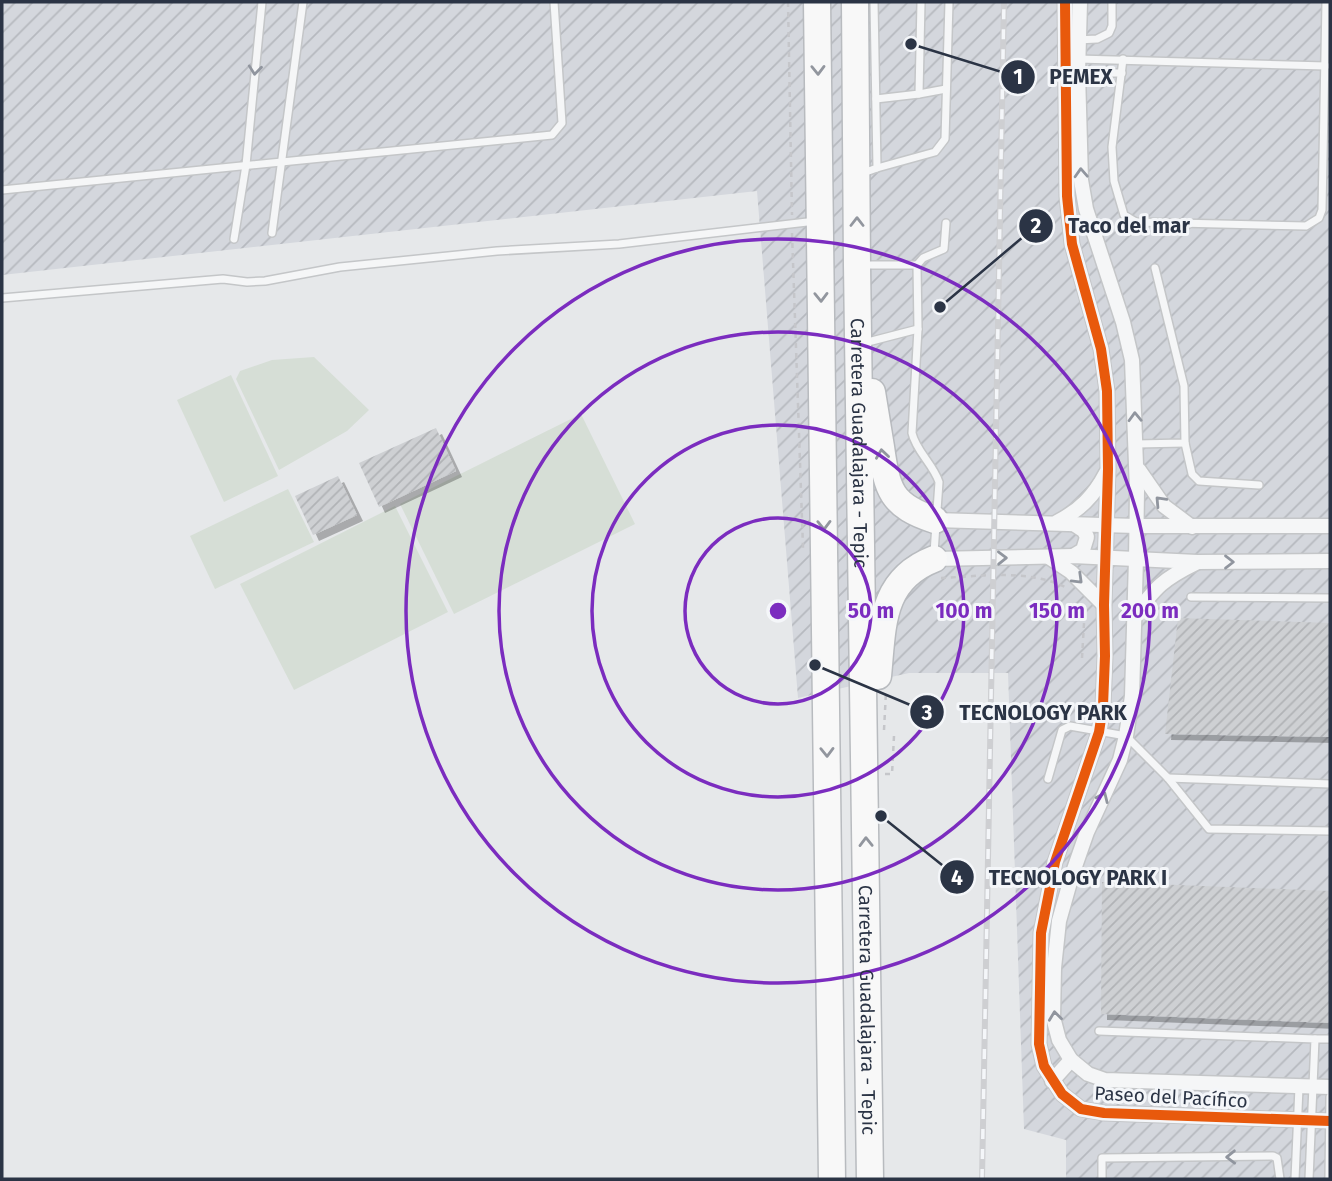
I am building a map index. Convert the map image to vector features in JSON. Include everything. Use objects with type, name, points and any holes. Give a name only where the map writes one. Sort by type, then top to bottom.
[{"type":"highway","name":"Carretera Guadalajara - Tepic","points":[[817,2],[832,1179]]},
{"type":"highway","name":"Carretera Guadalajara - Tepic","points":[[855,2],[867,172],[857,265],[874,732],[870,1179]]},
{"type":"highway","points":[[859,349],[870,386],[886,481],[904,506],[935,520]]},
{"type":"highway","points":[[874,732],[884,614],[899,582],[916,566],[933,568]]},
{"type":"street","points":[[1065,2],[1072,41],[1068,208],[1072,244],[1101,349],[1107,391],[1106,525]]},
{"type":"street","points":[[1072,41],[1080,2]]},
{"type":"street","points":[[1052,1081],[1071,1060],[1059,1040],[1053,1017],[1059,921],[1087,832],[1120,760],[1126,736],[1130,705],[1136,559],[1137,467],[1132,360],[1123,322],[1086,209],[1081,180],[1072,66]]},
{"type":"street","points":[[1137,467],[1164,506],[1192,527]]},
{"type":"street","points":[[1056,523],[1080,508],[1096,493],[1108,469]]},
{"type":"street","points":[[935,520],[1192,527],[1330,526]]},
{"type":"street","points":[[1072,523],[1084,531],[1087,537],[1083,550],[1073,556]]},
{"type":"street","name":"Paseo del Pacífico","points":[[1106,525],[1105,656],[1099,732],[1055,862],[1041,933],[1039,1044],[1044,1066],[1062,1094],[1082,1109],[1104,1113],[1330,1121]]},
{"type":"street","points":[[933,568],[1073,556],[1197,562],[1330,561]]},
{"type":"street","points":[[1050,558],[1071,572],[1104,605]]},
{"type":"street","points":[[1134,615],[1169,576],[1197,562]]},
{"type":"street","points":[[1103,699],[1111,709],[1120,711],[1130,705]]},
{"type":"street","points":[[1093,753],[1104,750],[1116,753],[1120,760]]},
{"type":"street","name":"Paseo del Pacífico","points":[[1071,1060],[1088,1074],[1105,1080],[1330,1087]]},
{"type":"lane","points":[[234,239],[246,165],[262,2]]},
{"type":"lane","points":[[272,233],[303,2]]},
{"type":"lane","points":[[2,190],[552,135],[562,123],[554,2]]},
{"type":"lane","points":[[874,2],[876,99],[867,172],[935,152],[945,139],[948,2]]},
{"type":"lane","points":[[919,94],[920,2]]},
{"type":"lane","points":[[1072,41],[1097,39],[1109,33],[1112,2]]},
{"type":"lane","points":[[1123,60],[1112,147],[1114,181],[1124,215],[1136,222],[1306,226],[1319,218],[1322,210],[1326,2]]},
{"type":"lane","points":[[1072,66],[1123,60],[1326,66]]},
{"type":"lane","points":[[1072,66],[1122,73]]},
{"type":"lane","points":[[876,99],[946,89]]},
{"type":"lane","points":[[2,298],[223,279],[247,282],[340,267],[497,251],[619,244],[821,220]]},
{"type":"lane","points":[[933,568],[939,482],[935,471],[914,441],[912,433],[918,329],[917,265],[923,258],[944,249],[946,223]]},
{"type":"lane","points":[[857,265],[917,265]]},
{"type":"lane","points":[[1155,268],[1184,386],[1185,443],[1192,474],[1199,481],[1259,485]]},
{"type":"lane","points":[[859,349],[918,329]]},
{"type":"lane","points":[[1136,444],[1185,443]]},
{"type":"lane","points":[[1191,597],[1330,598]]},
{"type":"lane","points":[[1048,779],[1062,730],[1070,726],[1126,736],[1168,778],[1209,829],[1330,831]]},
{"type":"lane","points":[[1168,778],[1330,784]]},
{"type":"lane","points":[[1099,1031],[1330,1039]]},
{"type":"lane","points":[[1295,1179],[1305,1087],[1315,1039]]},
{"type":"lane","points":[[1305,1087],[1303,1121],[1309,1179]]},
{"type":"lane","points":[[1329,1179],[1330,1097]]},
{"type":"lane","points":[[1102,1179],[1102,1158],[1273,1156],[1280,1165],[1280,1179]]},
{"type":"path","points":[[788,2],[792,223],[804,558]]},
{"type":"path","points":[[933,568],[1047,578],[1067,587]]},
{"type":"path","points":[[1082,601],[1086,607],[1082,658]]},
{"type":"path","points":[[874,732],[887,687]]},
{"type":"path","points":[[883,774],[892,774],[894,736]]},
{"type":"shaded area","points":[[2,2],[1330,2],[1330,1179],[1066,1179],[1066,1140],[1024,1129],[1008,673],[909,673],[798,698],[757,191],[2,275]]},
{"type":"shaded area","points":[[314,357],[369,410],[347,431],[279,470],[236,379],[240,371],[272,360]]},
{"type":"shaded area","points":[[231,375],[278,476],[224,502],[177,400]]},
{"type":"shaded area","points":[[581,414],[635,524],[454,614],[400,504]]},
{"type":"shaded area","points":[[288,489],[314,542],[215,589],[190,536]]},
{"type":"shaded area","points":[[395,506],[448,612],[294,690],[240,584]]},
{"type":"building","points":[[436,428],[456,471],[379,507],[359,463]]},
{"type":"building","points":[[338,476],[357,515],[313,535],[295,496]]},
{"type":"building","points":[[1178,618],[1330,623],[1330,737],[1165,734]]},
{"type":"building","points":[[1102,882],[1330,891],[1330,1023],[1101,1014]]},
{"type":"railway","points":[[982,1179],[1004,2]]},
{"type":"cycle path","points":[[1065,2],[1067,196],[1072,244],[1101,349],[1107,391],[1105,656],[1099,732],[1055,862],[1041,933],[1039,1044],[1044,1066],[1062,1094],[1081,1109],[1104,1113],[1330,1121]]},
{"type":"place","name":"PEMEX","points":[[911,44]]},
{"type":"place","name":"Taco del mar","points":[[940,307]]},
{"type":"place","name":"TECNOLOGY PARK","points":[[815,665]]},
{"type":"place","name":"TECNOLOGY PARK I","points":[[881,816]]}]
